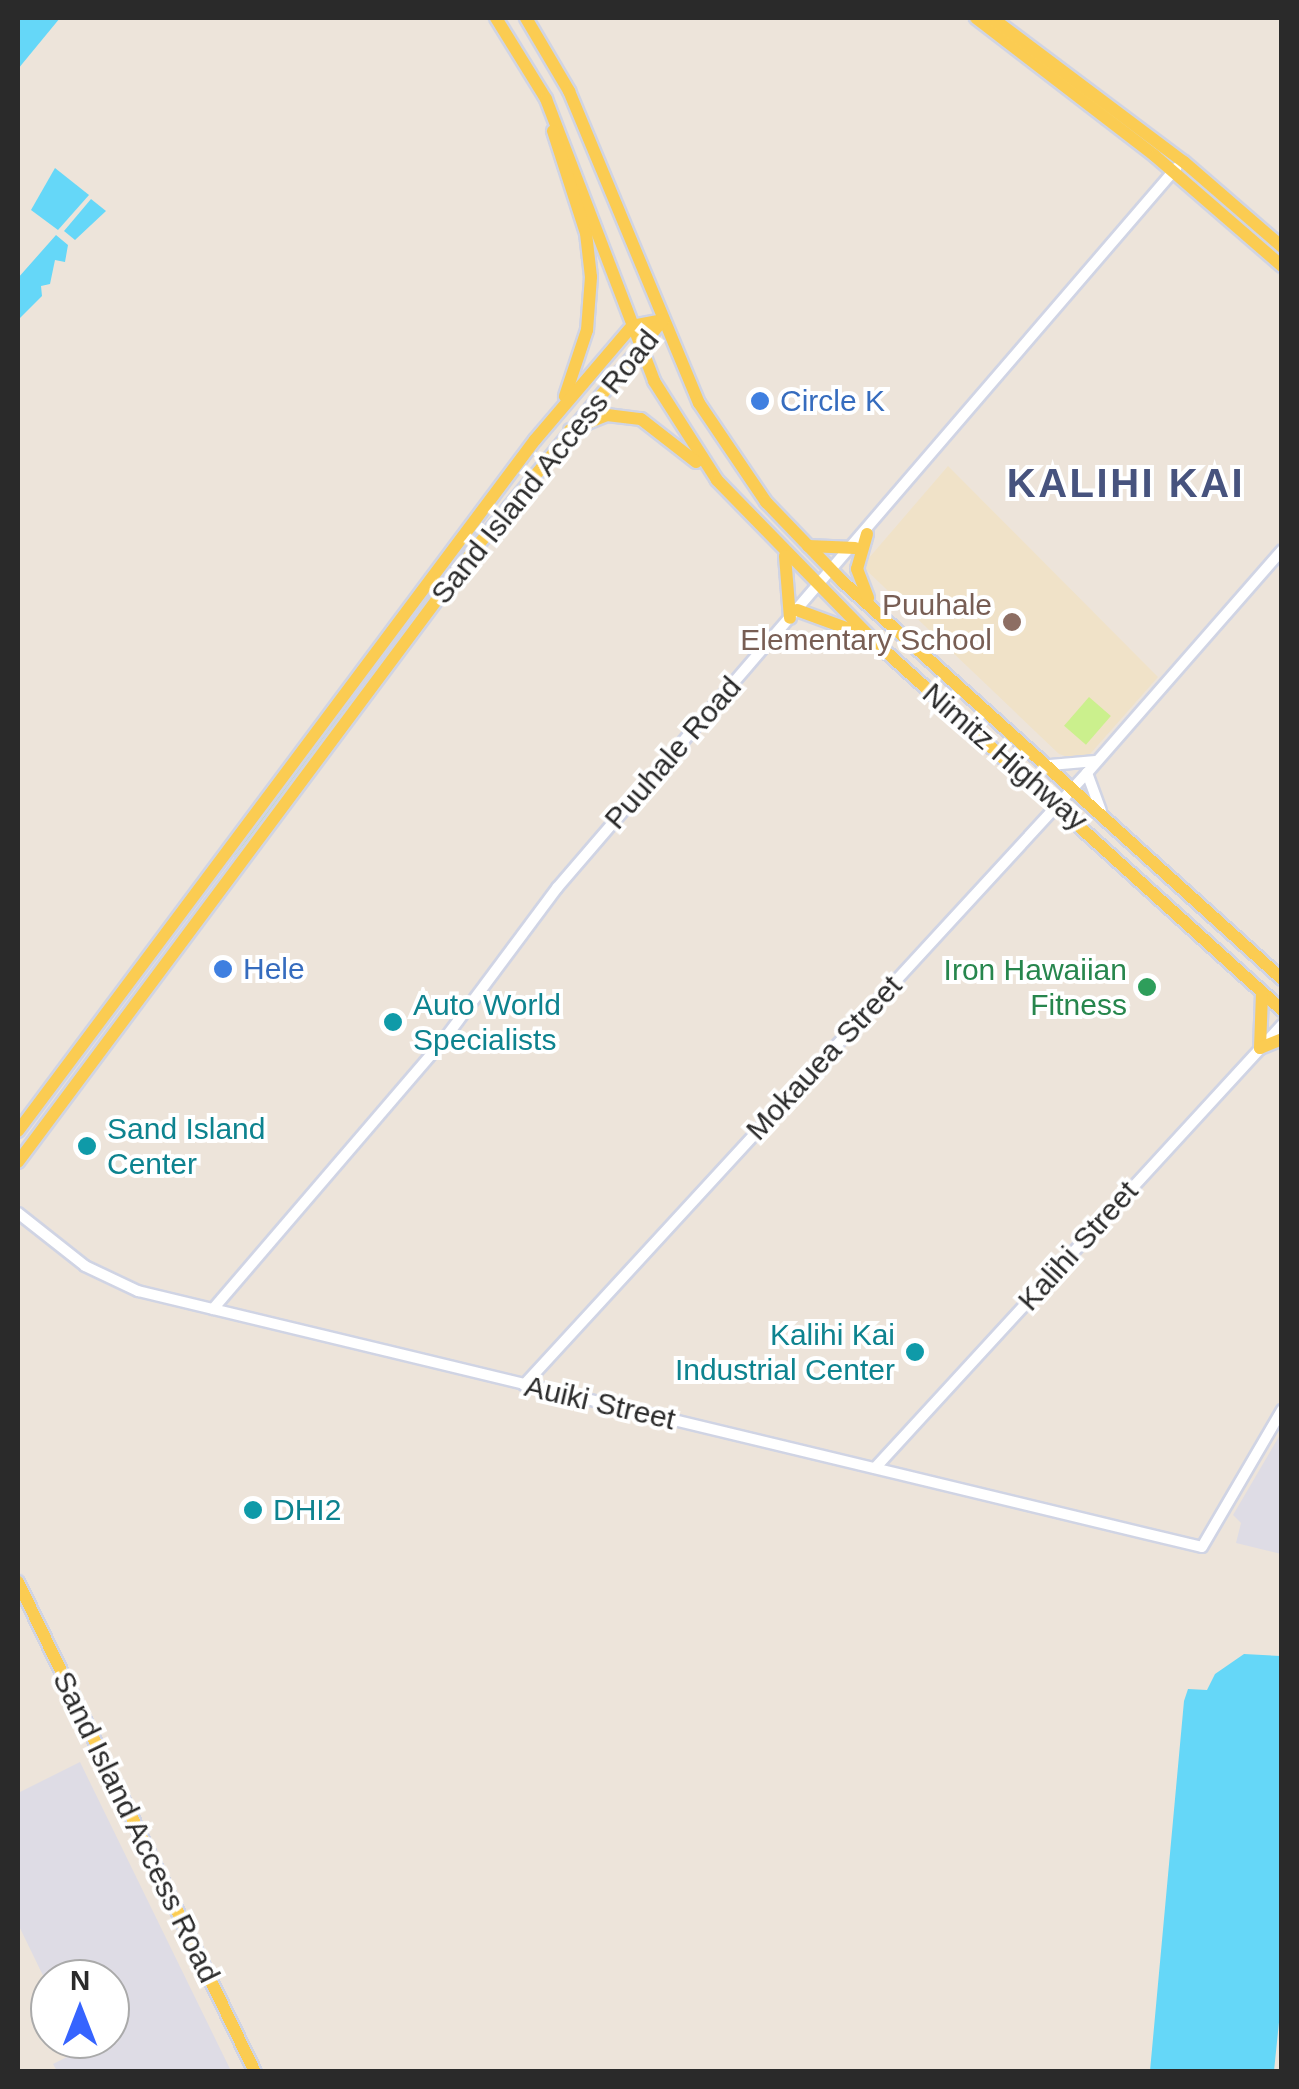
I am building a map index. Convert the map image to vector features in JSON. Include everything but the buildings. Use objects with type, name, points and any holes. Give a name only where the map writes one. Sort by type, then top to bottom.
[{"type":"main road","name":"Nimitz Highway","points":[[496,18],[546,99],[638,344],[673,416],[717,480],[784,554],[873,640],[1282,1010]]},
{"type":"main road","name":"Nimitz Highway","points":[[526,18],[569,91],[663,320],[726,448],[832,572],[1074,786],[1281,978]]},
{"type":"main road","points":[[976,18],[1172,170],[1282,266]]},
{"type":"main road","points":[[992,18],[1184,162],[1282,248]]},
{"type":"main road","points":[[546,99],[586,233],[590,278],[583,346],[556,416]]},
{"type":"main road","name":"Sand Island Access Road","points":[[18,1131],[556,416],[632,326],[663,320]]},
{"type":"main road","name":"Sand Island Access Road","points":[[18,1162],[236,877],[564,434],[638,344],[663,320]]},
{"type":"main road","points":[[564,434],[606,415],[641,419],[717,480]]},
{"type":"main road","points":[[867,534],[857,569],[874,609]]},
{"type":"main road","points":[[806,546],[855,548]]},
{"type":"main road","points":[[784,554],[794,614],[873,640]]},
{"type":"main road","points":[[356,679],[371,692]]},
{"type":"main road","points":[[218,863],[236,877]]},
{"type":"main road","points":[[1262,993],[1260,1048],[1282,1040]]},
{"type":"main road","points":[[50,1089],[65,1099]]},
{"type":"main road","name":"Sand Island Access Road","points":[[18,1582],[256,2072]]},
{"type":"street","name":"Puuhale Road","points":[[213,1309],[446,1038],[556,888],[855,548],[1172,170],[1184,162]]},
{"type":"street","name":"Mokauea Street","points":[[524,1385],[1087,773],[1282,550]]},
{"type":"street","points":[[1050,765],[1097,761]]},
{"type":"street","points":[[1087,773],[1101,811]]},
{"type":"street","name":"Kalihi Street","points":[[875,1468],[1282,1025]]},
{"type":"street","name":"Auiki Street","points":[[18,1213],[117,1283],[1202,1547],[1282,1410]]},
{"type":"shaded area","name":"Puuhale Elementary School","points":[[948,466],[1158,677],[1083,762],[1059,754],[862,566]]},
{"type":"shaded area","points":[[1281,1433],[1281,1554],[1236,1543],[1241,1523],[1233,1515]]},
{"type":"shaded area","points":[[80,1762],[231,2071],[57,2071],[53,2064],[63,2059],[130,2059],[130,1959],[35,1959],[18,1924],[18,1793]]},
{"type":"green space","points":[[1089,697],[1111,716],[1086,745],[1064,726]]},
{"type":"green space","points":[[348,700],[355,703],[234,857],[233,853]]},
{"type":"water","points":[[18,18],[60,18],[18,69]]},
{"type":"water","points":[[55,168],[89,195],[58,230],[31,210]]},
{"type":"water","points":[[91,199],[106,211],[75,240],[64,231]]},
{"type":"water","points":[[56,235],[68,245],[65,262],[55,260],[50,284],[41,286],[42,296],[18,320],[18,278]]},
{"type":"water","points":[[1244,1654],[1281,1656],[1282,1993],[1274,2071],[1150,2071],[1184,1701],[1188,1689],[1207,1690],[1215,1674]]},
{"type":"place","name":"Circle K","points":[[760,401]]},
{"type":"place","name":"Puuhale Elementary School","points":[[1012,622]]},
{"type":"place","name":"Hele","points":[[223,969]]},
{"type":"place","name":"Iron Hawaiian Fitness","points":[[1147,987]]},
{"type":"place","name":"Auto World Specialists","points":[[393,1022]]},
{"type":"place","name":"Sand Island Center","points":[[87,1146]]},
{"type":"place","name":"Kalihi Kai Industrial Center","points":[[915,1352]]},
{"type":"place","name":"DHI2","points":[[253,1510]]},
{"type":"district","name":"KALIHI KAI","points":[[1126,483]]}]
